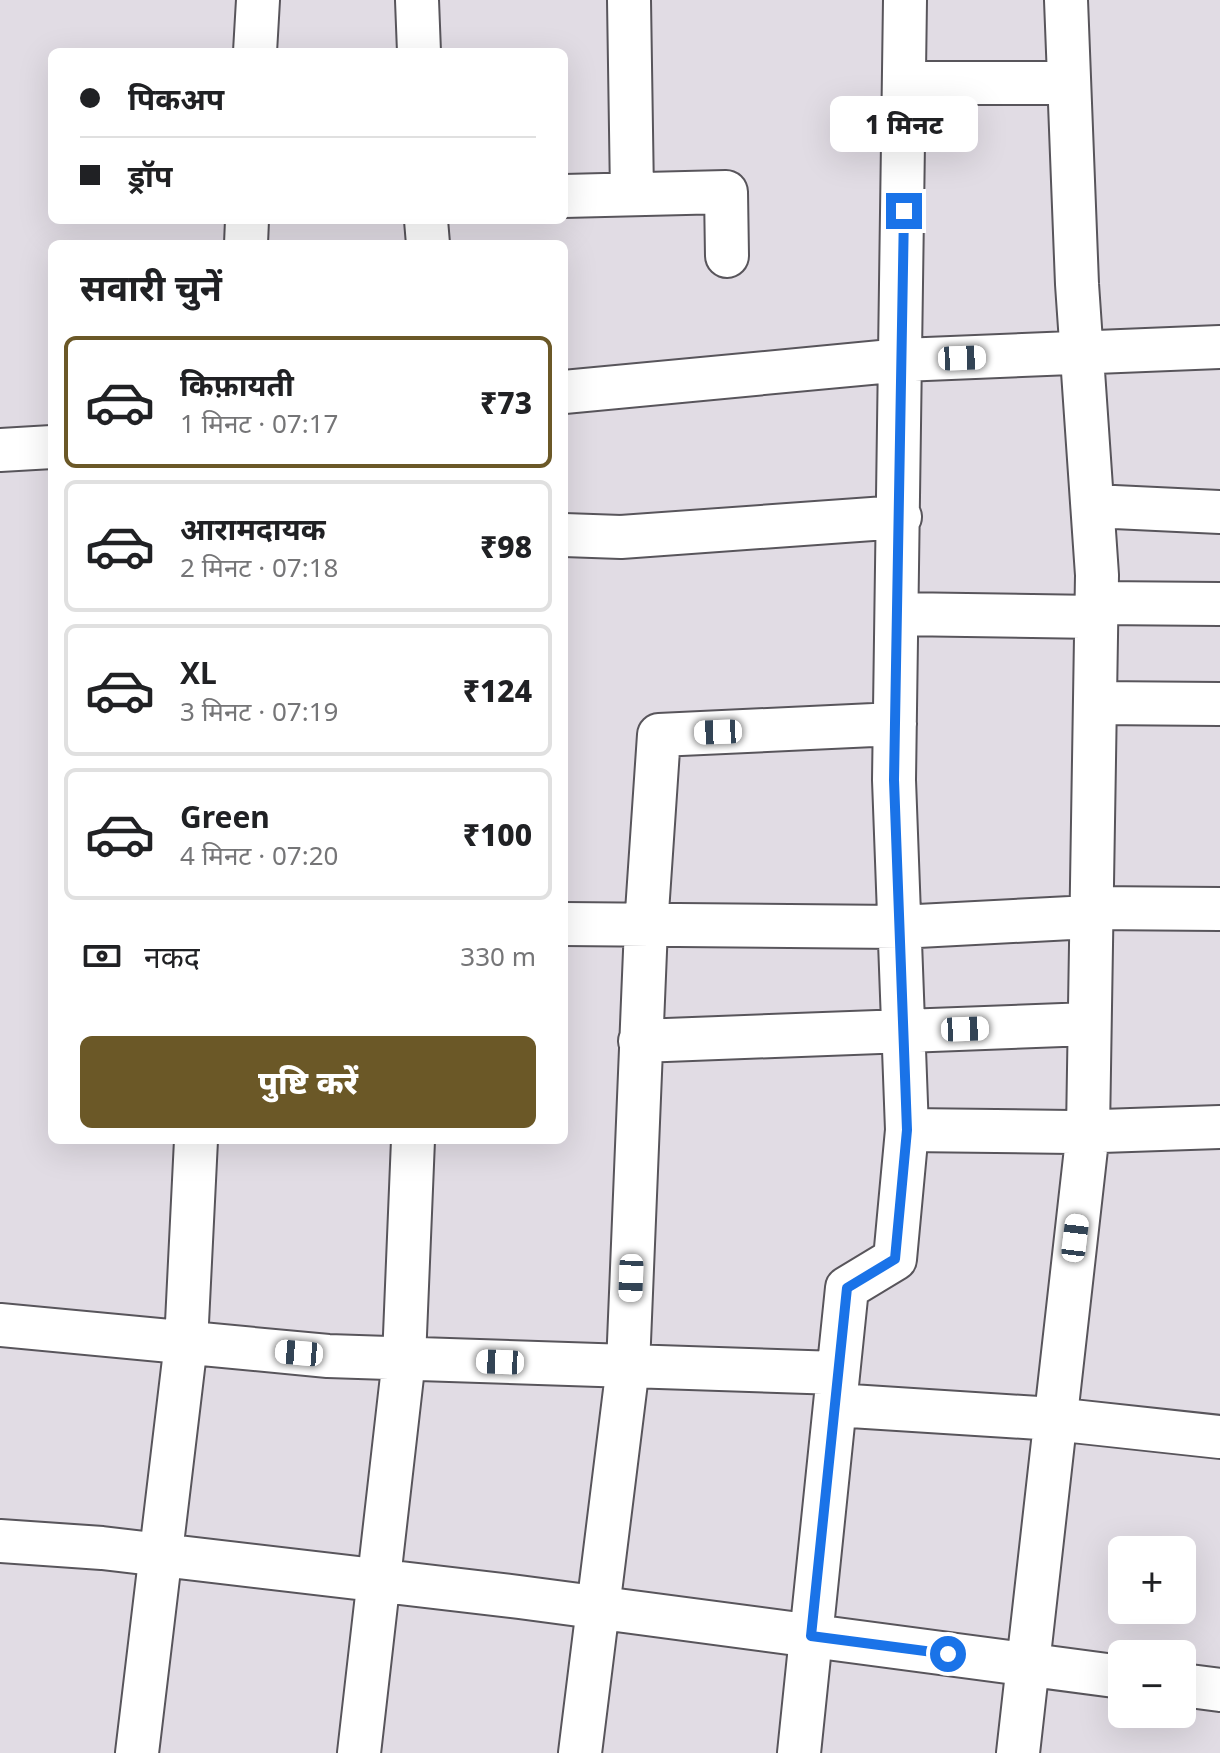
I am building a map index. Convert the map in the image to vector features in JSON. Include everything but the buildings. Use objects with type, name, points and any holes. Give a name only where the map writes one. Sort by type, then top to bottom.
[{"type":"street","points":[[255,48],[258,0]]},
{"type":"street","points":[[417,0],[419,48]]},
{"type":"street","points":[[629,0],[632,194]]},
{"type":"street","points":[[799,1753],[847,1288],[895,1259],[907,1130],[895,724],[905,0]]},
{"type":"street","points":[[1018,1753],[1088,1131],[1097,610],[1066,0]]},
{"type":"street","points":[[905,83],[1069,83]]},
{"type":"street","points":[[568,196],[726,192],[727,256]]},
{"type":"street","points":[[568,392],[902,360],[1220,347]]},
{"type":"street","points":[[0,450],[48,447]]},
{"type":"street","points":[[1093,506],[1220,512]]},
{"type":"street","points":[[568,535],[621,537],[900,517]]},
{"type":"street","points":[[898,614],[1220,604]]},
{"type":"street","points":[[1095,703],[1220,704]]},
{"type":"street","points":[[580,1753],[601,1608],[628,1366],[640,1041],[659,735],[895,724]]},
{"type":"street","points":[[568,924],[899,927],[1090,913],[1220,909]]},
{"type":"street","points":[[640,1041],[1089,1024]]},
{"type":"street","points":[[907,1130],[1088,1131],[1220,1127]]},
{"type":"street","points":[[137,1753],[186,1343],[196,1144]]},
{"type":"street","points":[[359,1753],[404,1359],[413,1144]]},
{"type":"street","points":[[0,1325],[328,1356],[628,1366],[1220,1437]]},
{"type":"street","points":[[0,1541],[160,1555],[381,1581],[1108,1675]]},
{"type":"street","points":[[1196,1687],[1220,1690]]},
{"type":"route","points":[[904,211],[894,780],[907,1130],[895,1259],[847,1288],[811,1636],[948,1654]]}]
